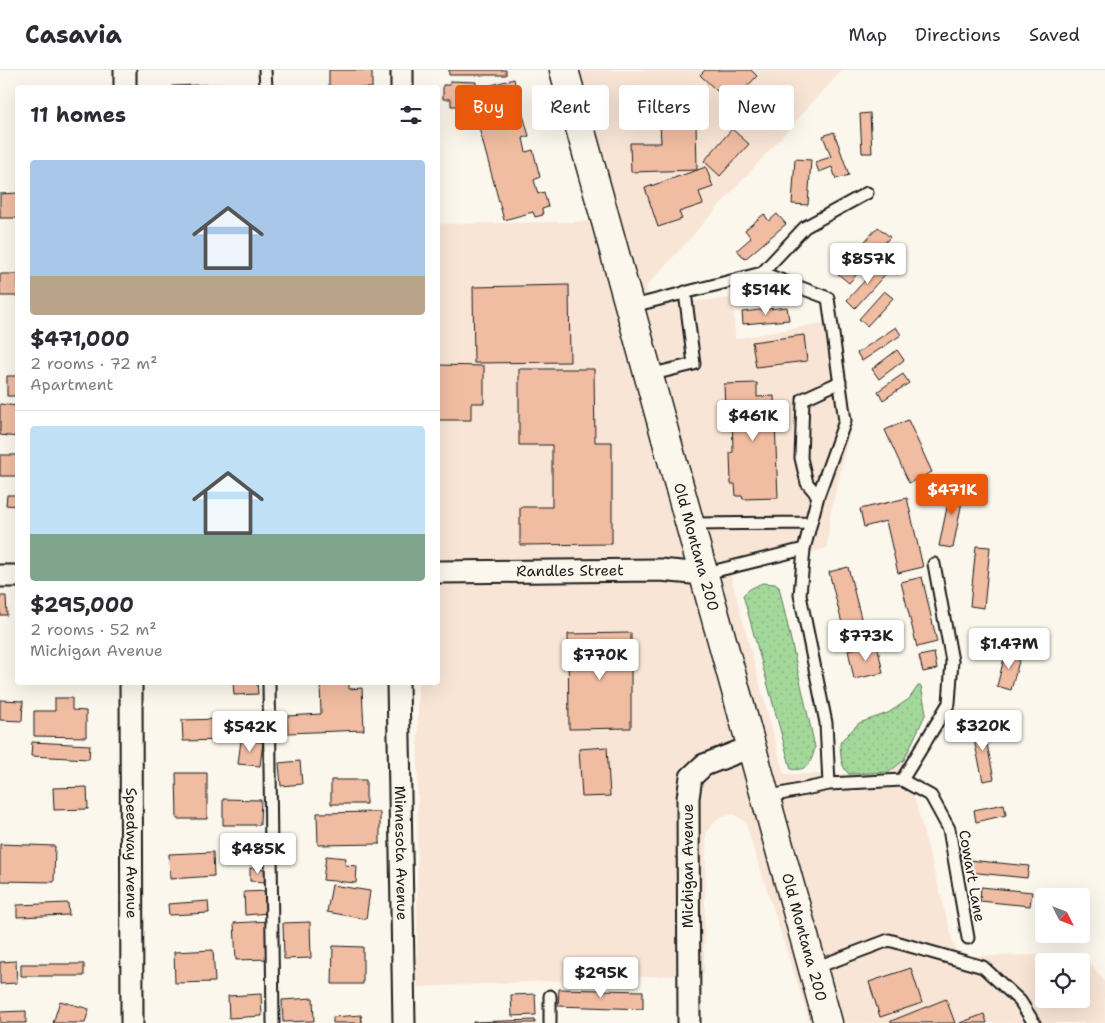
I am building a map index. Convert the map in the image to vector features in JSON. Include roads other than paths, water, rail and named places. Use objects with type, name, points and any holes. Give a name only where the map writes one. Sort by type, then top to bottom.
[{"type":"main road","name":"Old Montana 200","points":[[564,70],[828,1023]]},
{"type":"street","points":[[125,70],[125,85]]},
{"type":"street","points":[[402,70],[402,85]]},
{"type":"street","name":"Randles Street","points":[[440,572],[660,570],[703,574]]},
{"type":"street","points":[[0,576],[15,576]]},
{"type":"street","name":"Speedway Avenue","points":[[131,685],[132,1023]]},
{"type":"street","name":"Minnesota Avenue","points":[[398,685],[404,1023]]},
{"type":"street","name":"Michigan Avenue","points":[[688,1023],[688,798],[691,777],[704,765],[751,747]]},
{"type":"lane","points":[[266,70],[266,85]]},
{"type":"lane","points":[[629,307],[762,273],[805,227],[867,193]]},
{"type":"lane","points":[[762,273],[828,298],[840,382],[845,421],[810,524],[804,549],[800,595],[826,723],[829,784]]},
{"type":"lane","points":[[648,375],[694,364],[685,292]]},
{"type":"lane","points":[[818,496],[807,483],[801,458],[803,399],[840,382]]},
{"type":"lane","points":[[690,524],[810,524]]},
{"type":"lane","points":[[703,574],[804,549]]},
{"type":"lane","points":[[765,797],[829,784],[902,780],[949,703],[952,661],[934,564]]},
{"type":"lane","points":[[269,685],[273,1023]]},
{"type":"lane","name":"Cowart Lane","points":[[902,780],[931,796],[949,829],[968,938]]},
{"type":"lane","points":[[812,969],[889,940],[983,967],[1020,1001],[1034,1023]]},
{"type":"lane","points":[[550,996],[550,1023]]}]
